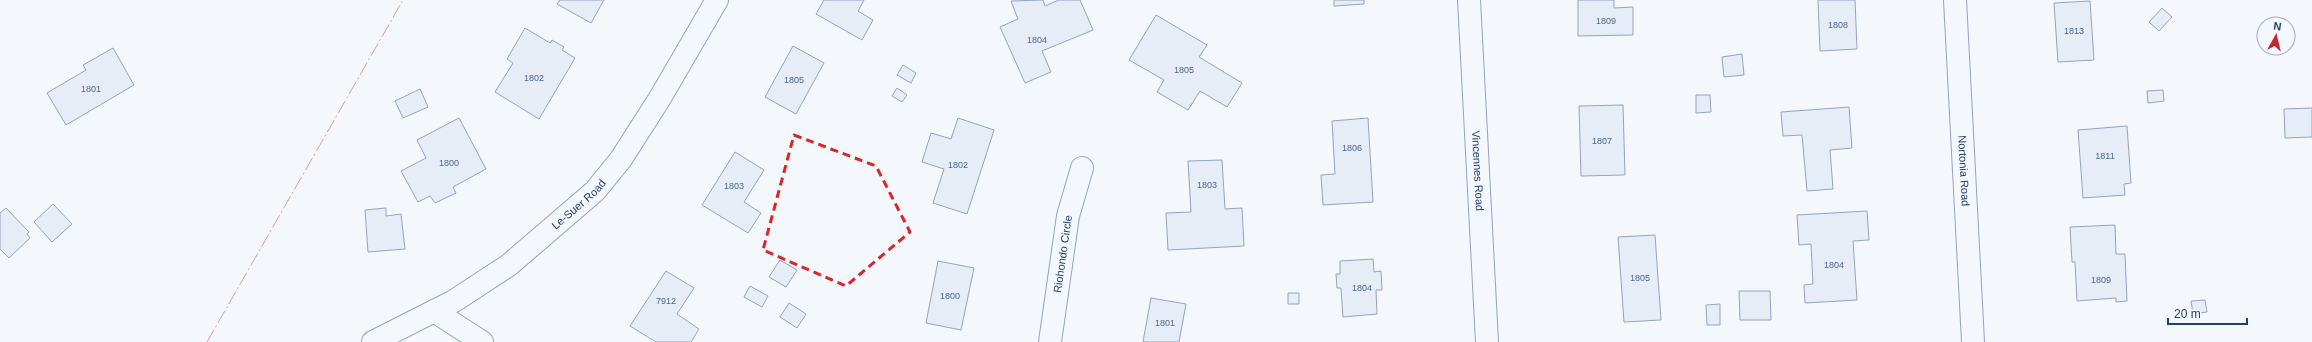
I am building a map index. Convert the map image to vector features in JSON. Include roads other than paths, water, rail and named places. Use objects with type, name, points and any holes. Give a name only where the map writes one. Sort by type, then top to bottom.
[{"type":"street","name":"Le-Suer Road","points":[[373,342],[454,300],[509,264],[596,191],[621,159],[648,117],[717,0]]},
{"type":"street","name":"Vincennes Road","points":[[1469,0],[1487,342]]},
{"type":"street","name":"Nortonia Road","points":[[1955,0],[1973,342]]},
{"type":"street","name":"Riohondo Circle","points":[[1050,342],[1068,216],[1082,168]]},
{"type":"street","points":[[434,311],[482,342]]}]
